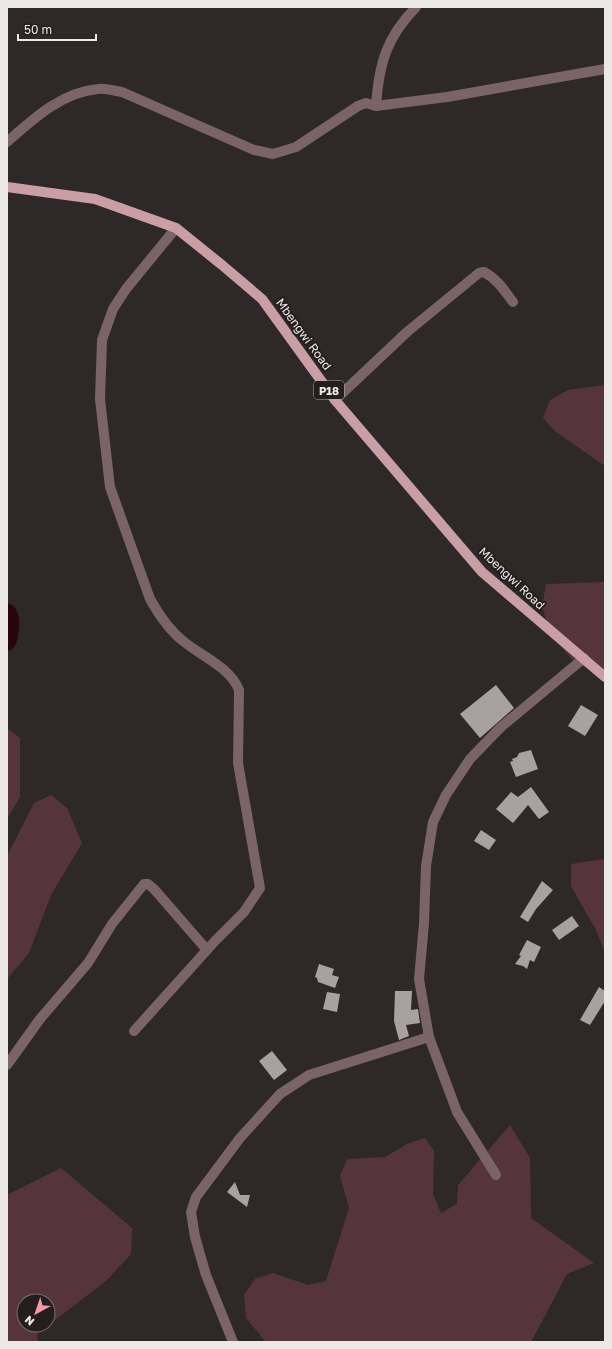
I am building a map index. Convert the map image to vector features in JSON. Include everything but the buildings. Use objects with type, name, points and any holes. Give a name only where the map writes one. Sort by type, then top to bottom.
[{"type":"main road","name":"Mbengwi Road","points":[[7,187],[95,199],[176,228],[262,299],[335,400],[482,572],[605,677]]},
{"type":"street","points":[[376,106],[379,76],[386,49],[401,24],[416,7]]},
{"type":"street","points":[[7,142],[31,120],[73,94],[99,88],[122,92],[254,150],[273,154],[296,147],[358,106],[366,103],[376,106],[447,97],[605,69]]},
{"type":"street","points":[[134,1031],[207,950],[244,912],[260,888],[238,763],[239,690],[236,683],[227,673],[182,641],[171,630],[150,599],[110,487],[100,399],[102,340],[113,309],[126,289],[176,228]]},
{"type":"street","points":[[335,400],[407,332],[479,273],[484,272],[497,280],[513,302]]},
{"type":"street","points":[[496,1175],[457,1112],[429,1037],[420,979],[426,866],[433,822],[446,795],[470,759],[501,726],[584,658]]},
{"type":"street","points":[[7,1066],[40,1020],[88,963],[112,924],[131,898],[144,884],[148,884],[154,888],[207,950]]},
{"type":"street","points":[[233,1342],[206,1275],[195,1237],[191,1212],[196,1196],[240,1138],[280,1094],[309,1075],[429,1037]]},
{"type":"shaded area","points":[[605,385],[605,466],[556,432],[543,418],[550,400],[568,390]]},
{"type":"shaded area","points":[[605,582],[605,674],[576,664],[552,636],[542,607],[546,584]]},
{"type":"shaded area","points":[[7,728],[20,738],[20,797],[7,819]]},
{"type":"shaded area","points":[[51,795],[67,808],[82,843],[51,895],[29,953],[7,979],[7,856],[34,803]]},
{"type":"shaded area","points":[[605,859],[605,953],[596,930],[571,886],[571,864]]},
{"type":"shaded area","points":[[510,1125],[530,1158],[531,1218],[594,1263],[567,1274],[531,1342],[266,1342],[246,1318],[244,1295],[255,1279],[273,1273],[308,1285],[326,1281],[349,1208],[340,1176],[347,1159],[385,1157],[409,1143],[425,1138],[434,1151],[433,1194],[441,1213],[457,1204],[458,1185]]},
{"type":"shaded area","points":[[61,1168],[132,1228],[131,1254],[106,1281],[56,1319],[56,1293],[16,1293],[16,1333],[38,1333],[37,1334],[38,1342],[7,1342],[7,1195]]},
{"type":"waterway","points":[[7,613],[10,623],[7,641]]}]
